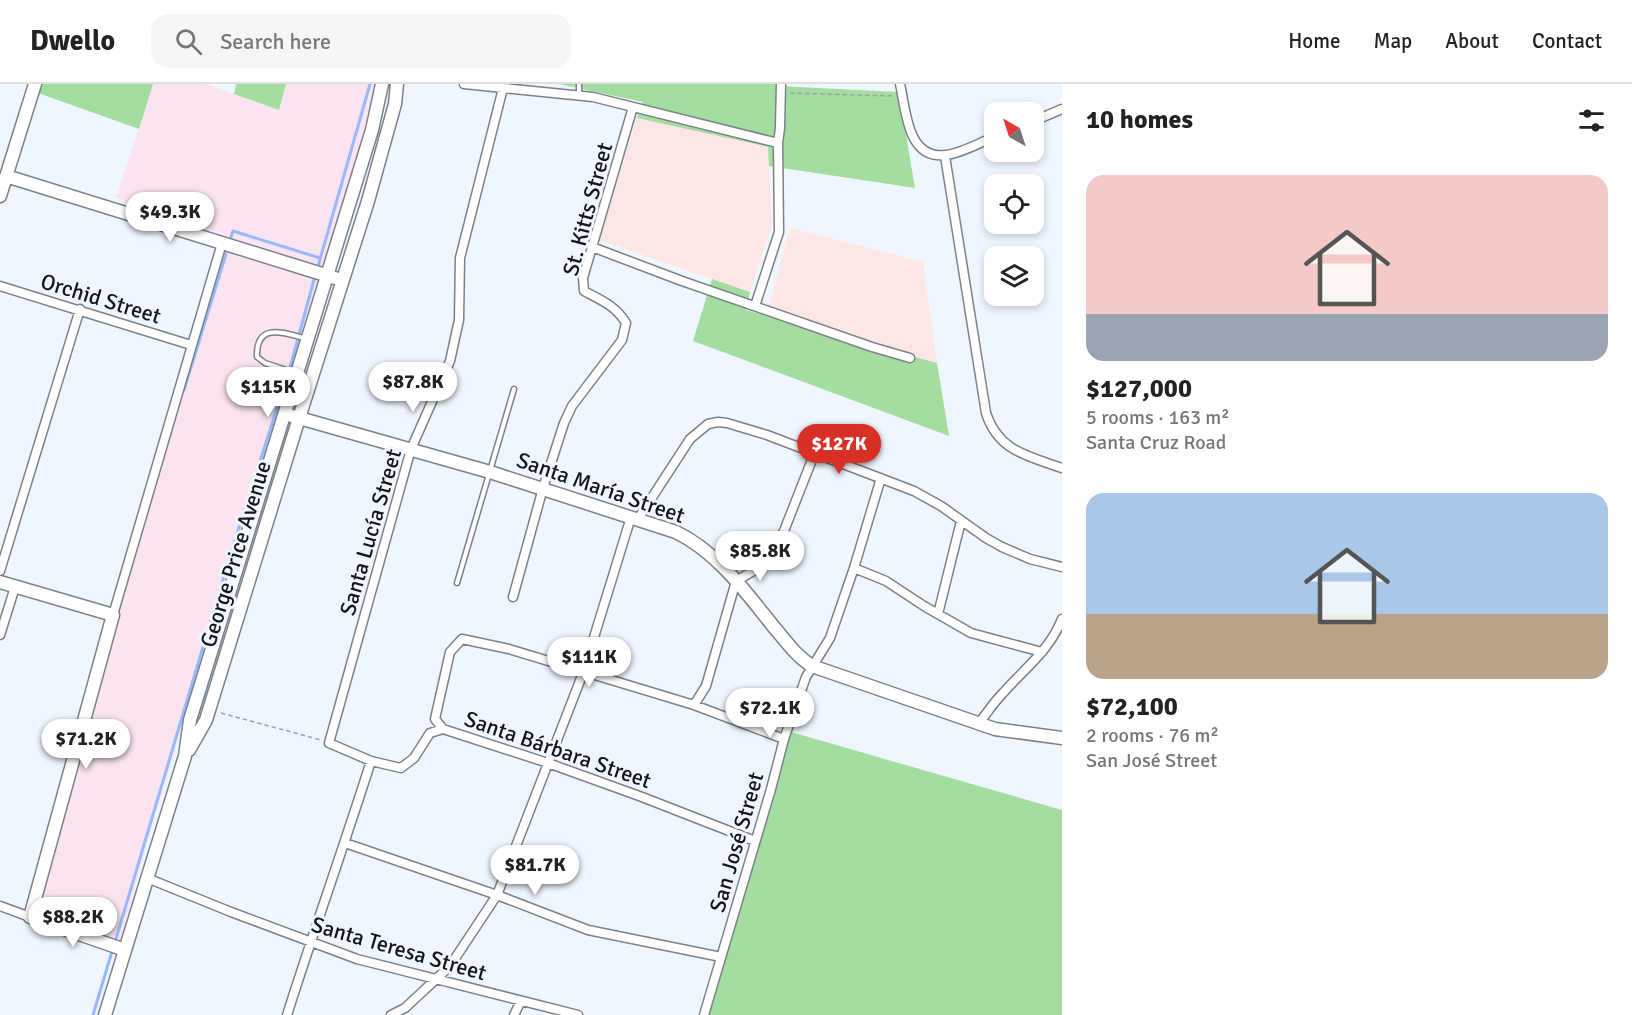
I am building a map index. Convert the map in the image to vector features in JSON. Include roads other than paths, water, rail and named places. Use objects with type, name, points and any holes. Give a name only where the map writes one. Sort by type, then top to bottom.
[{"type":"street","points":[[0,196],[6,176],[6,159],[35,84]]},
{"type":"street","name":"George Price Avenue","points":[[105,1015],[185,756],[190,720],[372,130],[382,84]]},
{"type":"street","name":"George Price Avenue","points":[[185,756],[206,720],[343,280],[388,130],[395,104],[397,84]]},
{"type":"street","points":[[464,84],[593,97],[778,143]]},
{"type":"street","points":[[900,84],[914,142],[921,149],[945,156],[984,141]]},
{"type":"street","name":"Santa Lucía Street","points":[[329,743],[411,449],[450,361],[459,320],[460,258],[503,88]]},
{"type":"street","points":[[755,306],[779,232],[780,88]]},
{"type":"street","name":"St. Kitts Street","points":[[513,597],[543,488],[564,423],[572,406],[622,340],[626,323],[621,314],[611,305],[584,291],[583,278],[633,107]]},
{"type":"street","points":[[1044,117],[1062,109]]},
{"type":"street","points":[[945,156],[989,424],[1000,440],[1010,447],[1032,458],[1062,468]]},
{"type":"street","points":[[6,176],[343,280]]},
{"type":"street","points":[[30,917],[113,615],[222,243]]},
{"type":"street","points":[[592,247],[872,347],[910,358]]},
{"type":"street","name":"Orchid Street","points":[[0,286],[191,345]]},
{"type":"street","points":[[0,571],[80,309]]},
{"type":"street","name":"Santa María Street","points":[[285,414],[490,472],[676,532],[695,543],[712,557],[736,581],[797,654],[812,666],[1003,730],[1062,738]]},
{"type":"street","points":[[391,1015],[405,1008],[450,966],[497,896],[583,673],[634,518],[690,439],[708,424],[727,423],[767,435],[914,491],[986,538],[1030,559],[1062,567]]},
{"type":"street","points":[[694,705],[706,686],[736,581],[762,566],[784,531],[814,452]]},
{"type":"street","name":"San José Street","points":[[704,1015],[784,739],[806,677],[830,638],[881,478]]},
{"type":"street","points":[[938,614],[961,520]]},
{"type":"street","points":[[854,568],[886,581],[971,633],[1042,652]]},
{"type":"street","points":[[0,582],[113,615]]},
{"type":"street","points":[[0,635],[15,587]]},
{"type":"street","points":[[980,723],[1002,694],[1042,652],[1062,619]]},
{"type":"street","points":[[430,733],[450,652],[462,639],[509,649],[694,705],[784,739]]},
{"type":"street","points":[[435,719],[443,729]]},
{"type":"street","name":"Santa Bárbara Street","points":[[329,743],[371,761],[401,768],[414,758],[430,733],[443,729],[642,797],[755,841]]},
{"type":"street","points":[[287,1015],[371,761]]},
{"type":"street","points":[[345,843],[588,930],[721,957]]},
{"type":"street","name":"Santa Teresa Street","points":[[147,878],[357,959],[578,1015]]},
{"type":"street","points":[[0,906],[125,950]]},
{"type":"street","points":[[514,1015],[521,1001]]},
{"type":"lane","points":[[579,84],[579,97]]},
{"type":"lane","points":[[297,374],[265,363],[257,357],[261,339],[264,334],[270,332],[308,339]]},
{"type":"lane","points":[[457,583],[514,389]]},
{"type":"waterway","points":[[317,270],[370,84]]},
{"type":"waterway","points":[[231,237],[233,231],[320,258]]},
{"type":"waterway","points":[[184,390],[226,254]]},
{"type":"waterway","points":[[115,942],[234,543],[291,364],[315,276]]},
{"type":"waterway","points":[[93,1015],[113,948]]}]
